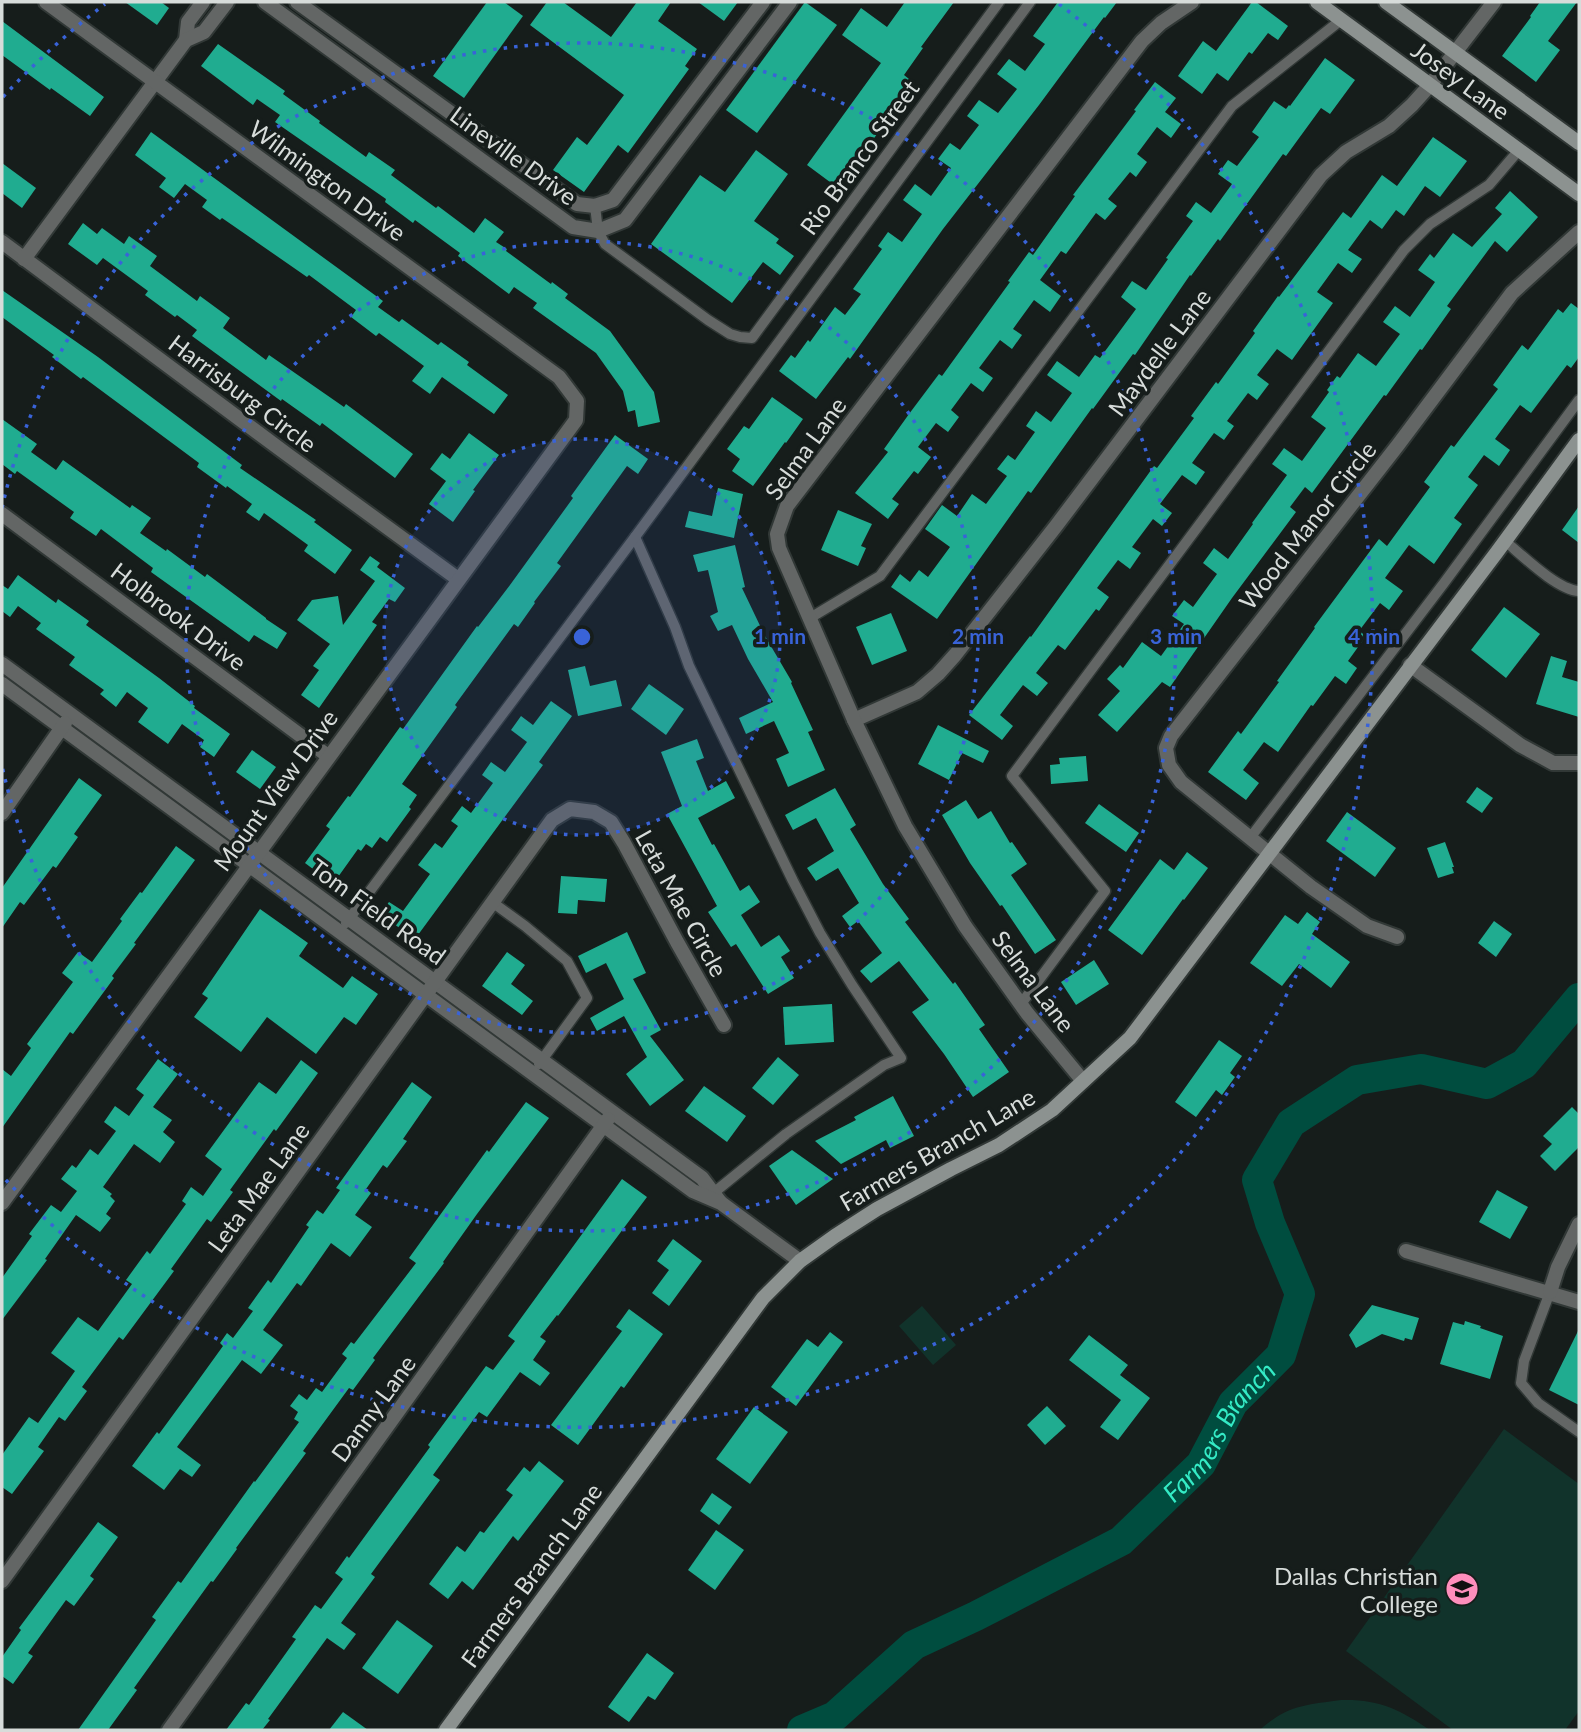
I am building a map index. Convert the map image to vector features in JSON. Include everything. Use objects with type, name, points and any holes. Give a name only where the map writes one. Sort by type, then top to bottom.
[{"type":"street","name":"Wilmington Drive","points":[[46,2],[559,377],[577,401]]},
{"type":"street","points":[[186,40],[188,22],[203,2]]},
{"type":"street","points":[[24,259],[186,40],[204,32],[227,2]]},
{"type":"street","name":"Lineville Drive","points":[[297,2],[577,204],[595,206],[613,200],[763,2]]},
{"type":"street","points":[[598,231],[625,220],[790,2]]},
{"type":"street","name":"Selma Lane","points":[[1083,1081],[1021,1004],[965,926],[905,826],[854,720],[779,548],[777,534],[787,506],[1142,41],[1161,23],[1192,2]]},
{"type":"street","name":"Josey Lane","points":[[1317,2],[1579,194]]},
{"type":"street","name":"Josey Lane","points":[[1386,2],[1579,141]]},
{"type":"street","name":"Maydelle Lane","points":[[854,720],[916,692],[956,655],[1321,175],[1346,152],[1389,126],[1430,86],[1494,2]]},
{"type":"street","name":"Lineville Drive","points":[[270,3],[573,227],[598,231]]},
{"type":"street","name":"Wood Manor Circle","points":[[1397,937],[1367,926],[1311,887],[1181,782],[1169,765],[1167,748],[1171,736],[1398,445],[1512,293],[1579,232]]},
{"type":"street","name":"Harrisburg Circle","points":[[2,242],[288,456],[458,579]]},
{"type":"street","name":"Mount View Drive","points":[[2,1203],[576,420],[577,401]]},
{"type":"street","name":"Farmers Branch Lane","points":[[446,1730],[764,1298],[800,1261],[877,1209],[999,1145],[1052,1110],[1130,1038],[1579,440]]},
{"type":"street","name":"Holbrook Drive","points":[[2,514],[328,756]]},
{"type":"street","name":"Tom Field Road","points":[[2,664],[702,1178],[714,1198]]},
{"type":"street","points":[[1410,665],[1520,745],[1553,763],[1579,763]]},
{"type":"street","name":"Tom Field Road","points":[[2,684],[693,1191],[714,1198],[800,1261]]},
{"type":"street","points":[[2,813],[71,715]]},
{"type":"street","name":"Leta Mae Circle","points":[[552,820],[570,809],[594,812],[611,822],[724,1026]]},
{"type":"street","name":"Leta Mae Lane","points":[[2,1581],[552,820]]},
{"type":"street","name":"Danny Lane","points":[[169,1730],[613,1112]]},
{"type":"street","points":[[1550,1293],[1558,1267],[1579,1224]]},
{"type":"street","points":[[1406,1251],[1579,1302]]},
{"type":"lane","name":"Rio Branco Street","points":[[598,231],[605,244],[709,320],[730,334],[752,338],[999,2]]},
{"type":"lane","points":[[340,932],[1030,2]]},
{"type":"lane","points":[[810,618],[880,576],[1232,106],[1341,20]]},
{"type":"lane","points":[[1021,1004],[1105,891],[1012,776],[1405,250],[1430,224],[1489,185],[1519,150]]},
{"type":"lane","points":[[595,206],[598,231]]},
{"type":"lane","points":[[1250,838],[1579,400]]},
{"type":"lane","points":[[635,537],[675,627],[689,666],[793,881],[820,933],[901,1058],[884,1066],[786,1134],[723,1186],[714,1198]]},
{"type":"lane","points":[[1505,541],[1549,578],[1573,591],[1579,591]]},
{"type":"lane","points":[[492,902],[567,961],[587,998],[532,1073]]},
{"type":"lane","points":[[1550,1293],[1524,1361],[1521,1383],[1538,1403],[1579,1432]]},
{"type":"green space","points":[[922,1306],[956,1345],[933,1365],[899,1326]]},
{"type":"green space","name":"Dallas Christian College","points":[[1504,1429],[1579,1484],[1579,1711],[1565,1730],[1453,1730],[1346,1651]]},
{"type":"green space","points":[[1341,1700],[1367,1701],[1388,1707],[1430,1730],[1260,1730],[1288,1711]]},
{"type":"building","points":[[125,2],[161,2],[169,8],[157,25]]},
{"type":"building","points":[[487,2],[504,2],[523,16],[464,98],[433,76]]},
{"type":"building","points":[[547,2],[563,2],[611,37],[637,2],[671,2],[658,21],[697,49],[685,66],[689,69],[628,153],[618,145],[584,192],[553,170],[577,137],[587,145],[624,95],[530,25]]},
{"type":"building","points":[[698,2],[738,2],[724,21]]},
{"type":"building","points":[[805,2],[837,25],[757,133],[726,110]]},
{"type":"building","points":[[905,2],[954,2],[904,75],[914,83],[838,188],[807,165],[881,63],[842,35],[861,8],[887,27]]},
{"type":"building","points":[[1058,2],[1117,2],[943,229],[850,359],[848,357],[816,399],[779,371],[791,355],[795,358],[808,340],[810,342],[835,307],[845,315],[861,294],[853,289],[882,249],[878,246],[888,232],[902,242],[922,214],[903,200],[915,184],[931,196],[951,168],[938,159],[950,143],[960,150],[979,125],[967,116],[979,100],[998,113],[1017,89],[997,74],[1009,59],[1025,71],[1045,44],[1033,36]]},
{"type":"building","points":[[1252,2],[1256,2],[1288,26],[1278,40],[1268,33],[1252,54],[1249,52],[1228,81],[1217,73],[1202,94],[1178,76],[1203,41],[1216,51]]},
{"type":"building","points":[[1540,2],[1577,2],[1548,41],[1560,50],[1536,82],[1502,56]]},
{"type":"building","points":[[2,21],[104,97],[90,116],[2,55]]},
{"type":"building","points":[[218,44],[285,91],[283,94],[366,157],[369,152],[395,170],[391,175],[474,233],[485,218],[504,232],[496,242],[568,294],[565,298],[610,331],[654,392],[660,422],[638,427],[635,410],[628,412],[623,391],[596,353],[533,308],[537,303],[514,287],[509,294],[458,256],[460,253],[415,220],[413,223],[385,202],[386,199],[275,122],[280,115],[257,99],[253,105],[201,66]]},
{"type":"building","points":[[1325,58],[1355,80],[1330,114],[1321,108],[1286,156],[1283,154],[1220,241],[1218,239],[1190,275],[1135,355],[1133,354],[1092,408],[1031,493],[1028,491],[937,619],[891,587],[900,574],[910,582],[919,570],[928,577],[950,547],[925,529],[942,505],[957,516],[972,494],[986,504],[1007,476],[997,469],[1008,455],[1015,460],[1035,432],[1026,426],[1036,411],[1051,422],[1072,393],[1047,375],[1057,361],[1079,377],[1095,355],[1100,358],[1136,309],[1121,297],[1132,281],[1146,290],[1193,221],[1186,216],[1196,202],[1211,213],[1232,184],[1218,174],[1228,160],[1237,166],[1259,137],[1252,132],[1274,101],[1286,109],[1290,106]]},
{"type":"building","points":[[1155,82],[1176,98],[1165,112],[1181,124],[1171,138],[1157,127],[1137,154],[1147,162],[1136,177],[1130,172],[1108,199],[1117,206],[1105,220],[1096,213],[1066,254],[1061,251],[1040,280],[1061,296],[1050,312],[1034,300],[1013,329],[1022,335],[1012,349],[1000,340],[979,368],[993,378],[983,392],[971,383],[951,410],[959,417],[948,432],[936,423],[918,447],[931,457],[918,474],[914,471],[892,499],[899,504],[888,519],[855,493],[888,452],[884,449],[939,374],[942,376],[1029,252],[1033,255]]},
{"type":"building","points":[[151,132],[383,301],[378,307],[399,322],[402,319],[438,345],[441,342],[469,362],[467,365],[508,395],[494,414],[442,377],[430,394],[412,381],[424,366],[379,333],[376,336],[351,317],[356,310],[309,275],[307,277],[202,207],[207,200],[185,184],[174,198],[159,187],[166,178],[135,155]]},
{"type":"building","points":[[1433,137],[1467,161],[1440,197],[1425,186],[1404,216],[1396,210],[1382,229],[1370,220],[1348,250],[1362,259],[1352,273],[1338,263],[1317,292],[1333,303],[1292,360],[1277,349],[1257,375],[1269,384],[1257,400],[1248,393],[1227,421],[1234,426],[1224,440],[1214,433],[1192,463],[1205,472],[1196,485],[1182,475],[1160,504],[1172,513],[1162,526],[1153,519],[1132,547],[1141,553],[1130,569],[1118,560],[1097,588],[1109,597],[1099,611],[1096,609],[1065,650],[1058,645],[1036,673],[1048,683],[1037,696],[1023,685],[1000,715],[1013,726],[1002,740],[969,715],[1031,637],[1154,466],[1157,468],[1194,418],[1191,416],[1255,333],[1253,331],[1278,296],[1343,212],[1351,218],[1382,175],[1397,186]]},
{"type":"building","points":[[756,150],[788,174],[754,221],[779,239],[776,243],[794,256],[780,275],[763,262],[732,303],[651,244],[700,175],[725,192]]},
{"type":"building","points":[[2,163],[36,188],[22,208],[2,193]]},
{"type":"building","points":[[1510,191],[1538,217],[1507,252],[1495,241],[1447,306],[1451,309],[1422,350],[1420,349],[1386,396],[1384,395],[1312,493],[1305,487],[1290,507],[1296,512],[1170,687],[1162,682],[1117,732],[1098,715],[1120,691],[1107,679],[1120,665],[1123,668],[1142,642],[1161,656],[1184,624],[1172,616],[1184,600],[1193,607],[1217,574],[1203,563],[1214,548],[1228,559],[1287,475],[1272,464],[1284,448],[1302,461],[1326,428],[1311,417],[1337,376],[1340,378],[1358,353],[1376,366],[1400,334],[1383,322],[1395,306],[1410,317],[1435,282],[1418,270],[1430,254],[1434,258],[1453,233],[1472,247],[1502,214],[1495,208]]},
{"type":"building","points":[[83,223],[97,234],[102,228],[124,244],[129,236],[157,256],[150,266],[197,301],[200,296],[230,318],[223,328],[266,360],[269,355],[344,407],[346,404],[413,454],[395,478],[322,423],[320,426],[282,399],[281,401],[192,336],[197,330],[145,295],[148,291],[103,258],[97,265],[68,244]]},
{"type":"building","points":[[2,290],[98,357],[242,465],[240,468],[316,520],[314,522],[352,550],[335,574],[304,551],[308,545],[264,513],[259,521],[246,512],[252,504],[197,467],[199,463],[83,377],[81,379],[52,357],[54,355],[2,317]]},
{"type":"building","points":[[1571,303],[1579,309],[1579,357],[1571,368],[1567,365],[1531,413],[1520,405],[1495,439],[1510,450],[1499,466],[1484,455],[1468,477],[1478,485],[1454,518],[1462,524],[1434,564],[1409,545],[1385,578],[1403,591],[1389,610],[1380,603],[1359,631],[1366,636],[1348,661],[1357,668],[1346,684],[1335,676],[1278,752],[1264,742],[1243,770],[1259,783],[1246,800],[1208,772],[1238,731],[1241,734],[1314,627],[1379,539],[1387,546],[1430,487],[1424,482],[1498,389],[1493,385],[1522,345],[1528,350],[1558,309],[1563,313]]},
{"type":"building","points":[[772,397],[803,419],[753,486],[732,471],[740,459],[727,449],[744,426],[749,429]]},
{"type":"building","points":[[2,419],[37,444],[31,452],[56,470],[63,460],[130,508],[132,505],[151,518],[140,533],[205,577],[207,574],[287,633],[277,649],[254,635],[249,642],[151,572],[153,568],[101,529],[96,536],[70,518],[74,512],[17,471],[15,474],[2,464]]},
{"type":"building","points":[[469,433],[499,455],[453,522],[429,504],[446,481],[430,469],[442,453],[450,459]]},
{"type":"building","points":[[615,435],[648,459],[638,474],[627,466],[557,563],[561,566],[518,627],[514,624],[455,705],[457,707],[402,784],[417,795],[409,807],[411,809],[387,842],[380,837],[372,848],[366,844],[361,851],[358,849],[333,884],[305,863],[330,829],[326,826],[400,727],[403,729],[510,585]]},
{"type":"building","points":[[718,488],[743,494],[734,538],[685,527],[689,511],[712,516]]},
{"type":"building","points":[[1579,506],[1579,543],[1562,530]]},
{"type":"building","points":[[838,510],[872,524],[861,546],[866,548],[858,566],[821,550]]},
{"type":"building","points":[[735,545],[745,587],[742,588],[765,636],[792,682],[813,730],[808,732],[825,770],[788,787],[776,759],[789,753],[774,721],[746,734],[739,718],[773,702],[732,625],[718,631],[710,616],[718,612],[708,570],[698,572],[693,555]]},
{"type":"building","points":[[370,556],[380,563],[377,567],[405,588],[395,602],[389,599],[372,622],[377,625],[319,708],[301,695],[319,670],[313,666],[330,644],[297,620],[312,600],[338,596],[343,625],[375,581],[360,570]]},
{"type":"building","points":[[18,575],[56,603],[58,599],[89,621],[86,625],[230,734],[214,757],[200,747],[204,740],[182,724],[168,744],[138,722],[148,708],[127,692],[116,707],[100,694],[104,690],[69,665],[75,657],[36,629],[41,623],[18,606],[10,617],[2,611],[2,585],[8,589]]},
{"type":"building","points":[[1504,607],[1540,634],[1506,678],[1471,650]]},
{"type":"building","points":[[891,613],[907,651],[872,665],[856,627]]},
{"type":"building","points":[[1551,656],[1567,661],[1562,677],[1579,682],[1579,717],[1536,704]]},
{"type":"building","points":[[585,666],[590,686],[616,680],[622,706],[578,716],[568,670]]},
{"type":"building","points":[[649,684],[684,709],[666,735],[631,709]]},
{"type":"building","points":[[551,701],[572,716],[539,762],[543,765],[415,939],[380,914],[389,902],[403,911],[430,874],[418,865],[435,843],[442,848],[458,826],[451,821],[462,806],[471,813],[493,783],[482,775],[491,762],[505,772],[527,742],[511,730],[521,716],[533,725]]},
{"type":"building","points":[[938,725],[989,751],[983,763],[962,753],[949,780],[918,764]]},
{"type":"building","points":[[697,739],[704,758],[696,761],[708,791],[726,781],[735,798],[698,818],[740,891],[749,885],[760,902],[741,915],[761,947],[779,935],[790,951],[781,957],[794,978],[768,994],[736,944],[731,947],[708,912],[717,906],[667,814],[682,806],[661,752]]},
{"type":"building","points":[[252,750],[276,767],[260,789],[236,772]]},
{"type":"building","points":[[1086,756],[1088,781],[1051,784],[1050,765],[1060,764],[1059,758]]},
{"type":"building","points":[[79,778],[102,795],[74,834],[78,837],[56,868],[53,866],[24,905],[20,902],[2,928],[2,888]]},
{"type":"building","points":[[1477,787],[1493,798],[1482,813],[1466,802]]},
{"type":"building","points":[[835,788],[856,825],[850,829],[883,884],[909,919],[905,922],[953,984],[955,982],[985,1025],[979,1029],[1009,1072],[973,1097],[912,1012],[929,1000],[899,961],[871,983],[860,971],[882,953],[858,921],[850,927],[842,916],[859,903],[838,868],[816,881],[807,868],[834,851],[816,818],[793,830],[785,815]]},
{"type":"building","points":[[966,800],[978,819],[991,811],[1010,843],[1012,842],[1027,864],[1011,875],[1056,940],[1035,954],[970,863],[942,815]]},
{"type":"building","points":[[1099,804],[1139,833],[1126,852],[1085,823]]},
{"type":"building","points":[[1347,812],[1396,848],[1375,877],[1326,841]]},
{"type":"building","points":[[1445,842],[1454,873],[1438,878],[1427,848]]},
{"type":"building","points":[[176,846],[195,860],[134,943],[136,944],[112,976],[114,978],[73,1034],[70,1032],[2,1128],[2,1069],[11,1076],[31,1048],[27,1044],[73,982],[62,973],[78,952],[92,962],[122,921],[120,919]]},
{"type":"building","points":[[1187,852],[1208,868],[1142,955],[1108,930],[1160,859],[1174,870]]},
{"type":"building","points":[[561,876],[607,879],[605,902],[578,900],[577,914],[558,913]]},
{"type":"building","points":[[260,909],[308,943],[299,956],[343,988],[352,976],[378,994],[356,1025],[344,1017],[316,1054],[267,1017],[241,1052],[194,1017],[208,998],[202,994]]},
{"type":"building","points":[[1307,912],[1320,922],[1312,934],[1350,962],[1331,988],[1299,964],[1282,986],[1250,963],[1285,915],[1298,924]]},
{"type":"building","points":[[1494,921],[1512,934],[1496,957],[1478,943]]},
{"type":"building","points":[[627,932],[646,973],[633,979],[661,1030],[650,1036],[684,1080],[650,1106],[626,1074],[647,1057],[624,1016],[597,1031],[590,1018],[624,999],[606,963],[586,973],[578,956]]},
{"type":"building","points":[[507,952],[525,965],[511,984],[533,1001],[522,1015],[482,986]]},
{"type":"building","points":[[1094,960],[1109,984],[1076,1005],[1061,982]]},
{"type":"building","points":[[832,1004],[834,1042],[785,1045],[783,1007]]},
{"type":"building","points":[[1219,1040],[1242,1056],[1230,1073],[1235,1077],[1222,1095],[1216,1090],[1196,1117],[1175,1102]]},
{"type":"building","points":[[778,1057],[799,1075],[773,1105],[752,1088]]},
{"type":"building","points":[[158,1059],[178,1074],[153,1107],[172,1120],[163,1132],[175,1142],[160,1163],[134,1144],[103,1187],[112,1194],[110,1196],[115,1201],[106,1214],[111,1218],[100,1232],[76,1215],[45,1259],[47,1260],[2,1320],[2,1278],[32,1236],[29,1234],[51,1205],[61,1212],[77,1191],[61,1179],[72,1165],[76,1168],[90,1149],[98,1155],[116,1131],[104,1122],[115,1106],[129,1116],[144,1095],[136,1089]]},
{"type":"building","points":[[301,1060],[318,1073],[230,1190],[233,1192],[211,1222],[207,1219],[171,1269],[174,1271],[123,1340],[119,1337],[82,1387],[87,1391],[65,1421],[59,1417],[38,1447],[44,1451],[12,1494],[2,1487],[2,1455],[29,1417],[38,1423],[75,1371],[51,1353],[78,1317],[98,1331],[132,1284],[126,1280],[147,1251],[150,1254],[186,1204],[182,1201],[191,1187],[203,1196],[222,1169],[205,1156],[259,1082],[276,1094]]},
{"type":"building","points":[[412,1082],[432,1097],[403,1139],[407,1141],[387,1168],[383,1165],[366,1189],[371,1193],[355,1215],[372,1227],[350,1257],[331,1243],[301,1286],[297,1283],[263,1330],[283,1345],[261,1374],[242,1360],[177,1447],[201,1465],[192,1477],[180,1469],[164,1490],[132,1466],[157,1432],[159,1434],[223,1346],[220,1343],[227,1333],[233,1338],[253,1311],[248,1308],[268,1280],[271,1283],[309,1227],[306,1225],[317,1210],[323,1214],[340,1190],[336,1188]]},
{"type":"building","points":[[704,1086],[746,1116],[727,1142],[685,1111]]},
{"type":"building","points":[[893,1096],[914,1136],[890,1148],[886,1140],[841,1164],[815,1141],[856,1120],[854,1117]]},
{"type":"building","points":[[526,1102],[549,1118],[373,1358],[375,1360],[353,1390],[349,1388],[303,1451],[306,1453],[134,1688],[137,1690],[108,1730],[78,1730],[156,1620],[152,1617],[178,1581],[181,1583],[299,1422],[294,1419],[298,1412],[290,1406],[299,1394],[307,1400],[316,1388],[322,1392],[347,1358],[342,1354],[351,1342],[354,1344],[416,1263],[409,1258],[487,1150],[489,1152]]},
{"type":"building","points":[[1572,1107],[1579,1114],[1579,1147],[1555,1171],[1540,1156],[1552,1144],[1543,1136]]},
{"type":"building","points":[[792,1150],[833,1179],[796,1205],[769,1166]]},
{"type":"building","points":[[622,1179],[647,1197],[540,1337],[546,1341],[533,1360],[550,1373],[540,1386],[520,1372],[487,1417],[479,1412],[433,1475],[440,1480],[371,1574],[375,1577],[341,1623],[356,1634],[344,1650],[327,1638],[262,1730],[226,1730],[246,1703],[249,1705],[296,1639],[292,1637],[315,1605],[321,1609],[343,1579],[335,1573],[347,1556],[349,1558],[430,1447],[428,1445],[486,1366],[493,1370],[515,1341],[508,1336]]},
{"type":"building","points":[[1497,1190],[1528,1207],[1510,1239],[1479,1222]]},
{"type":"building","points":[[673,1239],[702,1261],[669,1306],[652,1293],[669,1270],[657,1261]]},
{"type":"building","points":[[1372,1305],[1419,1318],[1412,1340],[1405,1338],[1404,1341],[1382,1334],[1356,1348],[1349,1335]]},
{"type":"building","points":[[629,1309],[663,1334],[578,1445],[551,1425],[622,1331],[616,1327]]},
{"type":"building","points":[[1465,1321],[1503,1336],[1490,1379],[1440,1364],[1453,1322],[1464,1325]]},
{"type":"building","points":[[1579,1329],[1579,1405],[1549,1390]]},
{"type":"building","points":[[830,1332],[843,1342],[796,1406],[771,1387],[807,1339],[818,1347]]},
{"type":"building","points":[[1089,1335],[1128,1365],[1120,1375],[1150,1398],[1118,1440],[1100,1427],[1121,1400],[1069,1360]]},
{"type":"building","points":[[1047,1406],[1066,1426],[1045,1445],[1027,1425]]},
{"type":"building","points":[[754,1407],[788,1432],[750,1484],[716,1459]]},
{"type":"building","points":[[539,1461],[564,1481],[518,1541],[513,1536],[473,1590],[462,1581],[448,1599],[429,1584],[457,1546],[465,1552],[480,1531],[484,1533],[513,1495],[506,1490],[524,1467],[530,1472]]},
{"type":"building","points":[[712,1493],[732,1507],[719,1525],[700,1511]]},
{"type":"building","points":[[98,1522],[118,1537],[90,1576],[94,1579],[74,1606],[66,1600],[28,1653],[33,1656],[13,1684],[2,1676],[2,1657],[21,1630],[19,1628]]},
{"type":"building","points":[[716,1530],[744,1550],[715,1590],[688,1570]]},
{"type":"building","points":[[397,1620],[433,1646],[398,1694],[362,1668]]},
{"type":"building","points":[[647,1653],[674,1673],[655,1700],[648,1696],[629,1722],[608,1707]]},
{"type":"building","points":[[343,1712],[368,1730],[329,1730]]},
{"type":"waterway","name":"Farmers Branch","points":[[802,1730],[835,1716],[914,1645],[1121,1541],[1201,1464],[1233,1403],[1281,1355],[1300,1294],[1270,1223],[1257,1180],[1291,1123],[1357,1080],[1421,1069],[1487,1084],[1524,1064],[1579,998]]},
{"type":"place","name":"Dallas Christian College","points":[[1462,1589]]}]
